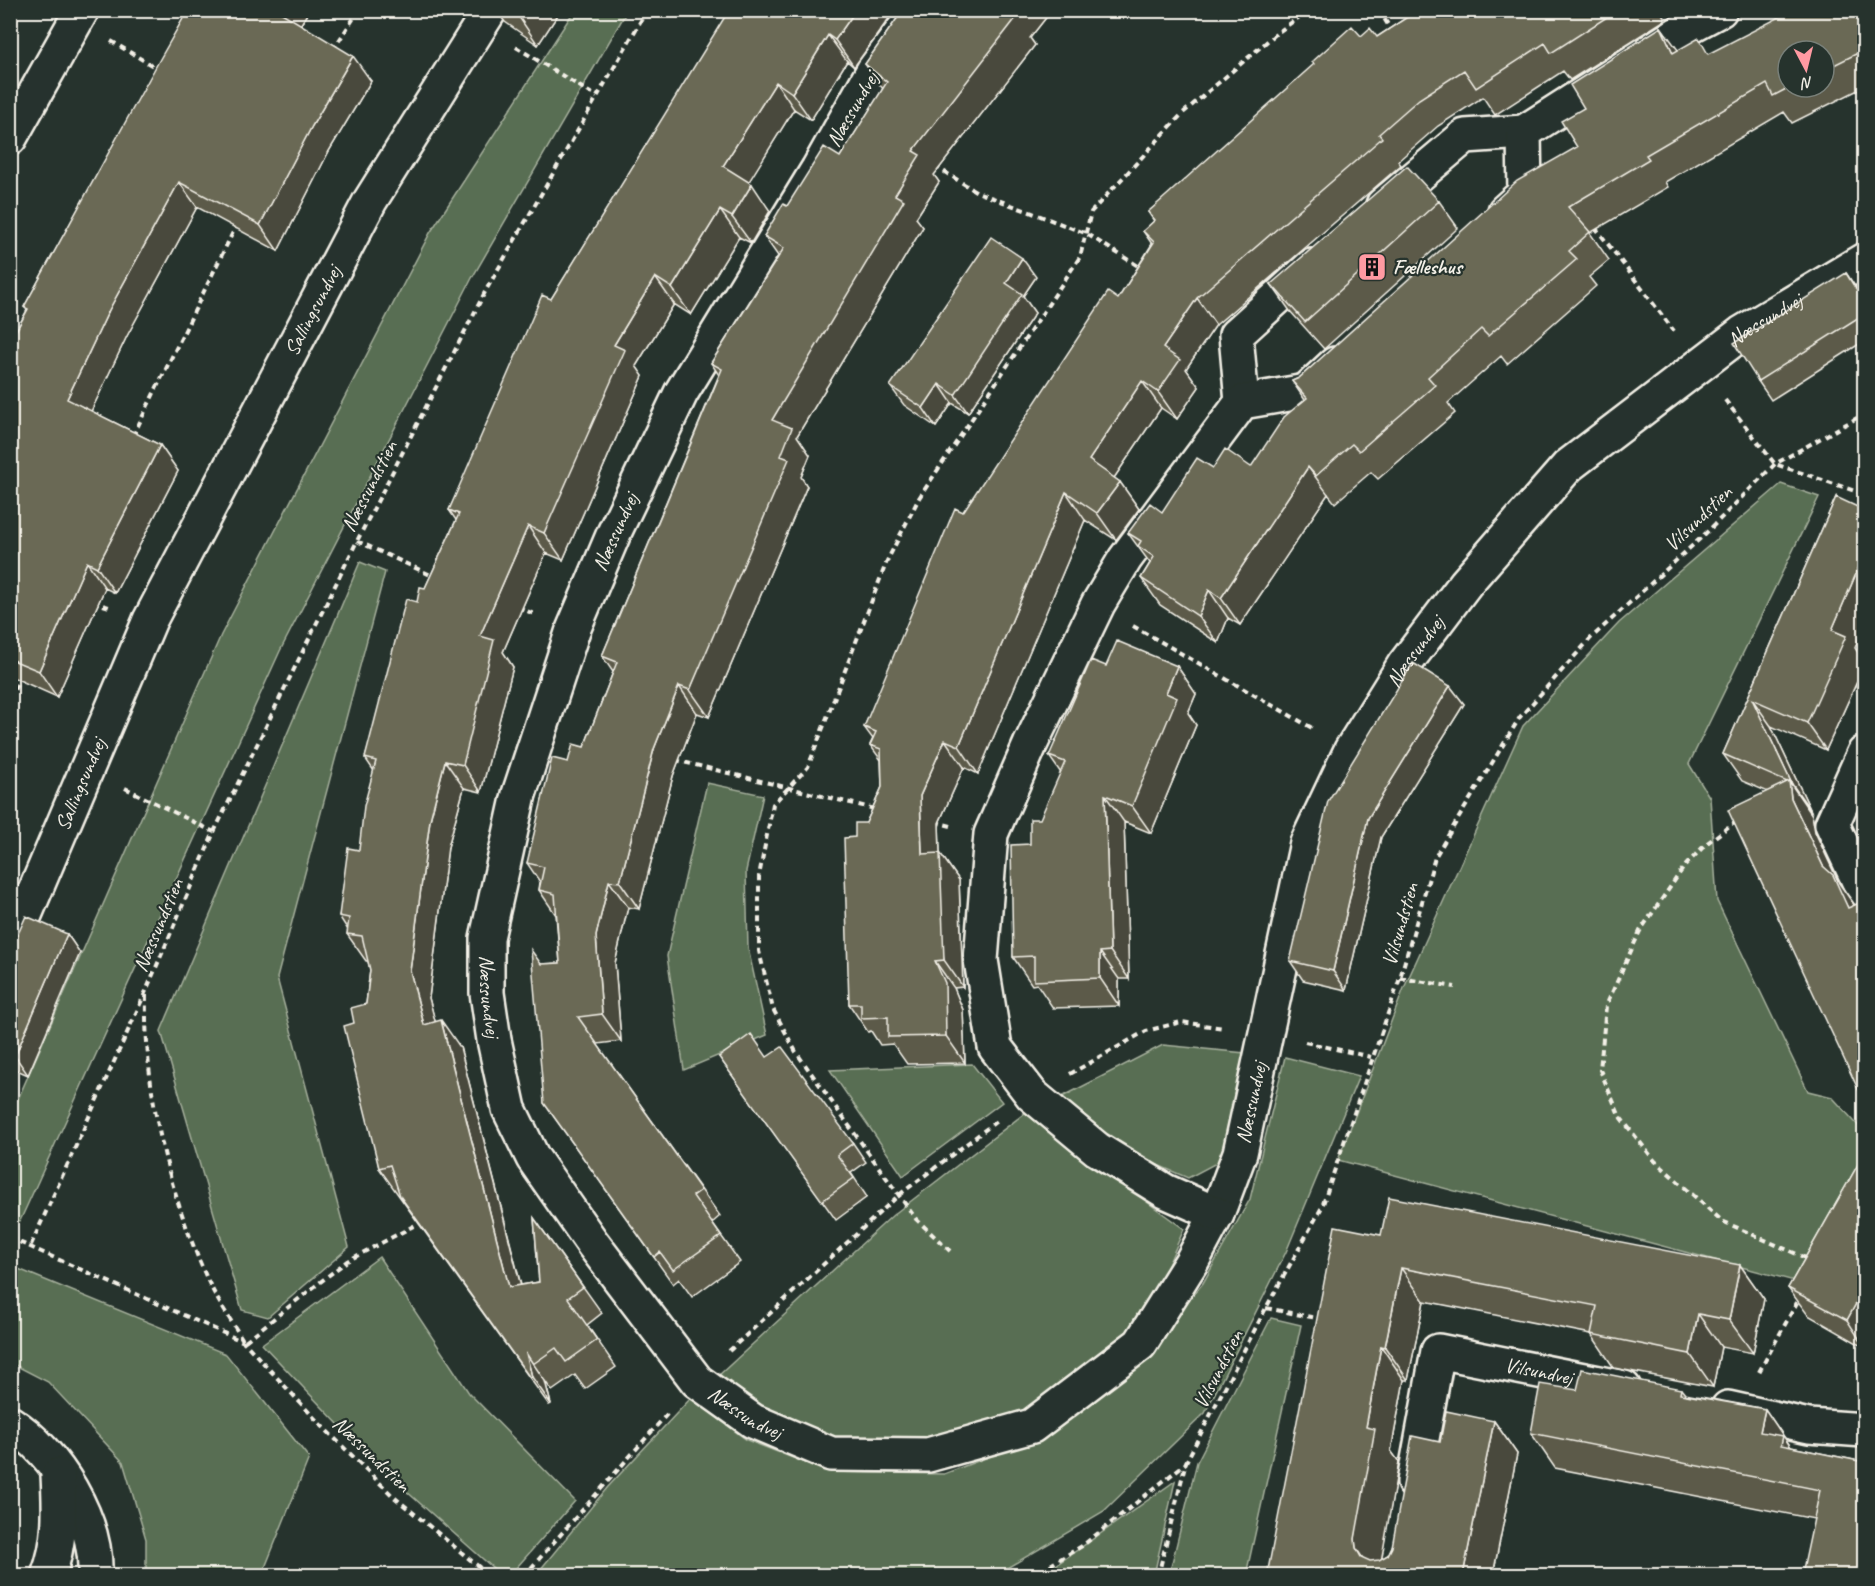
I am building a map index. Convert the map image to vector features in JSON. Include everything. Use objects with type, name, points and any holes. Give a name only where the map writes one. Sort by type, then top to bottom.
[{"type":"street","name":"Sallingsundvej","points":[[10,950],[150,620],[370,201],[490,10]]},
{"type":"street","name":"Næssundvej","points":[[918,10],[873,71],[818,169],[681,393],[614,533],[573,630],[519,794],[487,938],[487,993],[509,1109],[533,1158],[593,1244],[697,1381],[753,1421],[831,1454],[928,1455],[1032,1426],[1140,1344],[1192,1261],[1217,1214],[1240,1152],[1307,843],[1351,750],[1404,665],[1459,592],[1568,466],[1742,333],[1864,260]]},
{"type":"street","points":[[1217,1214],[1166,1191],[1097,1149],[1032,1095],[995,1047],[981,960],[991,834],[1030,745],[1098,604],[1125,559],[1242,402],[1236,335],[1347,236],[1465,136],[1524,132],[1690,26],[1720,10]]},
{"type":"street","points":[[10,138],[80,16]]},
{"type":"street","points":[[1481,232],[1525,193],[1524,132]]},
{"type":"street","points":[[1242,402],[1306,391],[1358,343]]},
{"type":"street","points":[[1864,753],[1832,824],[1864,892]]},
{"type":"street","name":"Vilsundvej","points":[[1409,1508],[1438,1351],[1657,1394]]},
{"type":"street","points":[[1703,1403],[1809,1426],[1864,1430]]},
{"type":"street","points":[[10,1423],[28,1434],[57,1468],[83,1513],[96,1562],[95,1575]]},
{"type":"street","points":[[48,1575],[55,1555],[61,1517],[57,1468]]},
{"type":"path","points":[[332,52],[359,10]]},
{"type":"path","name":"Næssundstien","points":[[244,1342],[31,1245],[146,991],[214,832],[357,541],[485,292],[647,10]]},
{"type":"path","points":[[950,1251],[916,1219],[795,1052],[773,1009],[759,951],[759,876],[773,804],[808,767],[887,561],[919,498],[1080,257],[1084,233],[1091,212],[1183,113],[1277,33],[1309,10]]},
{"type":"path","points":[[1379,10],[1397,40]]},
{"type":"path","points":[[80,16],[167,75]]},
{"type":"path","points":[[536,59],[597,97]]},
{"type":"path","points":[[926,160],[977,192],[1084,233],[1145,270]]},
{"type":"path","points":[[129,444],[242,214]]},
{"type":"path","points":[[1592,222],[1774,464],[1864,494]]},
{"type":"path","name":"Vilsundstien","points":[[1158,1575],[1186,1462],[1266,1308],[1322,1207],[1371,1057],[1400,978],[1435,857],[1520,717],[1591,638],[1704,535],[1774,464],[1864,414]]},
{"type":"path","points":[[357,541],[440,579]]},
{"type":"path","points":[[92,601],[150,620]]},
{"type":"path","points":[[1143,633],[1351,750]]},
{"type":"path","points":[[10,699],[24,669]]},
{"type":"path","points":[[673,759],[885,811]]},
{"type":"path","points":[[148,801],[214,832]]},
{"type":"path","points":[[925,820],[958,828]]},
{"type":"path","points":[[1742,822],[1732,824],[1691,859],[1640,931],[1606,1006],[1600,1070],[1620,1117],[1655,1161],[1722,1221],[1819,1264]]},
{"type":"path","points":[[1400,978],[1455,987]]},
{"type":"path","name":"Næssundstien","points":[[146,991],[145,1036],[156,1129],[206,1275],[244,1342],[319,1423],[394,1497],[490,1575]]},
{"type":"path","points":[[524,1575],[697,1381],[899,1195],[1032,1095],[1146,1031],[1181,1022],[1266,1033],[1371,1057]]},
{"type":"path","points":[[244,1342],[347,1260],[424,1220]]},
{"type":"path","points":[[10,1238],[31,1245]]},
{"type":"path","points":[[1738,1410],[1801,1296]]},
{"type":"path","points":[[1266,1308],[1323,1319]]},
{"type":"path","points":[[1032,1575],[1082,1546],[1186,1462]]},
{"type":"green space","points":[[574,11],[627,11],[472,278],[280,651],[20,1221],[11,1219],[11,1115],[221,635],[430,233]]},
{"type":"green space","points":[[1781,484],[1819,497],[1689,764],[1710,798],[1717,901],[1808,1091],[1832,1097],[1864,1132],[1864,1183],[1798,1282],[1338,1160],[1404,988],[1523,726],[1619,623]]},
{"type":"green space","points":[[360,562],[385,572],[277,978],[349,1247],[268,1317],[242,1310],[161,1031]]},
{"type":"green space","points":[[707,783],[763,795],[746,871],[748,948],[767,1035],[684,1070],[667,956]]},
{"type":"green space","points":[[1163,1045],[1245,1053],[1220,1161],[1188,1178],[1120,1149],[1060,1098]]},
{"type":"green space","points":[[1285,1057],[1359,1076],[1286,1252],[1205,1413],[1104,1511],[995,1575],[535,1576],[607,1488],[691,1398],[747,1440],[829,1472],[944,1474],[1048,1434],[1143,1356],[1203,1283],[1250,1199]]},
{"type":"green space","points":[[972,1064],[1002,1102],[903,1176],[830,1070]]},
{"type":"green space","points":[[1025,1113],[1184,1229],[1156,1292],[1127,1341],[1014,1420],[932,1441],[836,1440],[757,1409],[717,1377],[893,1215]]},
{"type":"green space","points":[[379,1257],[469,1393],[575,1501],[510,1575],[501,1575],[379,1467],[262,1344]]},
{"type":"green space","points":[[11,1266],[226,1354],[309,1458],[262,1575],[146,1575],[146,1539],[123,1462],[48,1382],[11,1363]]},
{"type":"green space","points":[[1271,1318],[1301,1325],[1246,1575],[1169,1575],[1197,1462]]},
{"type":"green space","points":[[1175,1481],[1154,1575],[1042,1575]]},
{"type":"building","points":[[188,10],[277,10],[353,56],[312,126],[260,225],[179,182],[109,310],[67,399],[160,445],[97,567],[87,562],[39,671],[10,659],[10,342],[28,309],[24,307]]},
{"type":"building","points":[[509,10],[524,10],[519,17]]},
{"type":"building","points":[[729,10],[856,10],[835,40],[828,35],[792,93],[776,82],[723,166],[752,184],[732,217],[720,210],[672,288],[655,277],[614,345],[625,350],[544,533],[528,526],[480,636],[494,640],[463,765],[445,761],[430,820],[410,971],[424,1025],[441,1020],[509,1287],[539,1282],[534,1218],[583,1287],[568,1298],[597,1340],[566,1362],[556,1348],[533,1364],[526,1353],[532,1377],[530,1378],[400,1196],[390,1165],[379,1168],[344,1026],[354,1023],[351,1008],[366,1004],[370,970],[362,936],[347,934],[349,918],[339,916],[348,848],[359,850],[364,806],[376,761],[365,758],[406,599],[417,602],[420,587],[425,588],[459,514],[449,510],[542,295],[551,299]]},
{"type":"building","points":[[903,10],[1012,10],[1010,13],[1016,18],[913,151],[920,155],[895,195],[904,200],[772,420],[792,428],[781,456],[789,459],[690,690],[679,686],[654,749],[620,882],[609,881],[596,936],[602,1014],[578,1017],[701,1190],[693,1196],[721,1236],[673,1270],[660,1252],[654,1257],[544,1103],[531,950],[541,964],[560,963],[555,894],[539,890],[544,867],[527,863],[552,758],[568,762],[573,744],[584,747],[617,662],[602,656],[722,369],[711,363],[784,248],[764,236],[783,204],[787,206],[824,147],[840,157],[887,82],[865,64]]},
{"type":"building","points":[[1418,10],[1618,10],[1551,53],[1545,43],[1476,88],[1464,70],[1419,99],[1379,134],[1382,138],[1197,298],[1163,348],[1180,360],[1158,392],[1142,381],[1089,460],[1120,482],[1097,513],[1066,492],[959,746],[945,740],[920,796],[922,854],[940,853],[944,960],[935,961],[945,983],[946,1036],[888,1037],[888,1017],[861,1018],[861,1004],[849,1004],[844,838],[855,837],[855,823],[866,823],[882,787],[881,749],[870,745],[876,732],[864,727],[955,508],[963,512],[1108,292],[1118,299],[1154,242],[1143,231],[1155,220],[1148,212],[1314,64],[1312,62],[1352,26],[1361,36],[1370,28],[1377,37]]},
{"type":"building","points":[[1779,10],[1864,10],[1864,50],[1836,64],[1836,39],[1776,39],[1776,94],[1773,96],[1767,84],[1646,155],[1649,159],[1568,207],[1590,232],[1569,251],[1577,259],[1488,336],[1481,329],[1428,377],[1435,385],[1359,451],[1352,444],[1316,476],[1308,467],[1221,598],[1209,590],[1198,616],[1141,578],[1154,557],[1138,546],[1141,541],[1128,533],[1150,503],[1162,512],[1197,458],[1213,468],[1225,449],[1251,467],[1284,417],[1307,398],[1292,381],[1299,378],[1517,181],[1577,147],[1561,121],[1584,108],[1570,85],[1661,27],[1673,53],[1699,38],[1708,54],[1782,16]]},
{"type":"building","points":[[1407,166],[1439,201],[1305,322],[1271,284]]},
{"type":"building","points":[[991,237],[1022,258],[1006,283],[1022,294],[955,395],[939,384],[923,408],[890,386]]},
{"type":"building","points":[[1846,273],[1864,302],[1864,314],[1758,381],[1734,343]]},
{"type":"building","points":[[1836,497],[1864,510],[1864,555],[1832,630],[1846,636],[1807,723],[1752,699],[1792,784],[1723,754]]},
{"type":"building","points":[[1117,641],[1177,666],[1166,693],[1177,698],[1132,806],[1105,795],[1110,951],[1100,952],[1100,978],[1034,981],[1034,956],[1013,957],[1011,845],[1030,844],[1030,819],[1040,819],[1065,762],[1049,756],[1091,660],[1106,666]]},
{"type":"building","points":[[1413,663],[1450,686],[1368,818],[1333,971],[1290,961],[1328,801]]},
{"type":"building","points":[[1789,781],[1791,798],[1823,866],[1833,875],[1848,908],[1864,901],[1864,1086],[1858,1089],[1728,810]]},
{"type":"building","points":[[26,916],[67,934],[15,1056],[10,1054],[10,952]]},
{"type":"building","points":[[751,1034],[767,1057],[782,1047],[853,1143],[837,1155],[854,1178],[822,1201],[719,1057]]},
{"type":"building","points":[[1864,1154],[1864,1289],[1847,1320],[1788,1288]]},
{"type":"building","points":[[1389,1197],[1740,1265],[1729,1320],[1698,1314],[1690,1354],[1591,1334],[1597,1306],[1401,1268],[1385,1347],[1381,1346],[1366,1427],[1375,1429],[1355,1539],[1356,1548],[1361,1557],[1370,1561],[1379,1560],[1388,1555],[1392,1547],[1412,1436],[1440,1442],[1446,1411],[1494,1421],[1463,1575],[1267,1575],[1335,1226],[1381,1235]]},
{"type":"building","points":[[1582,1369],[1681,1389],[1680,1394],[1765,1409],[1760,1432],[1783,1436],[1781,1445],[1864,1462],[1864,1575],[1802,1575],[1820,1490],[1531,1433],[1540,1384],[1577,1390]]},
{"type":"place","name":"Fælleshus","points":[[1372,267]]}]
